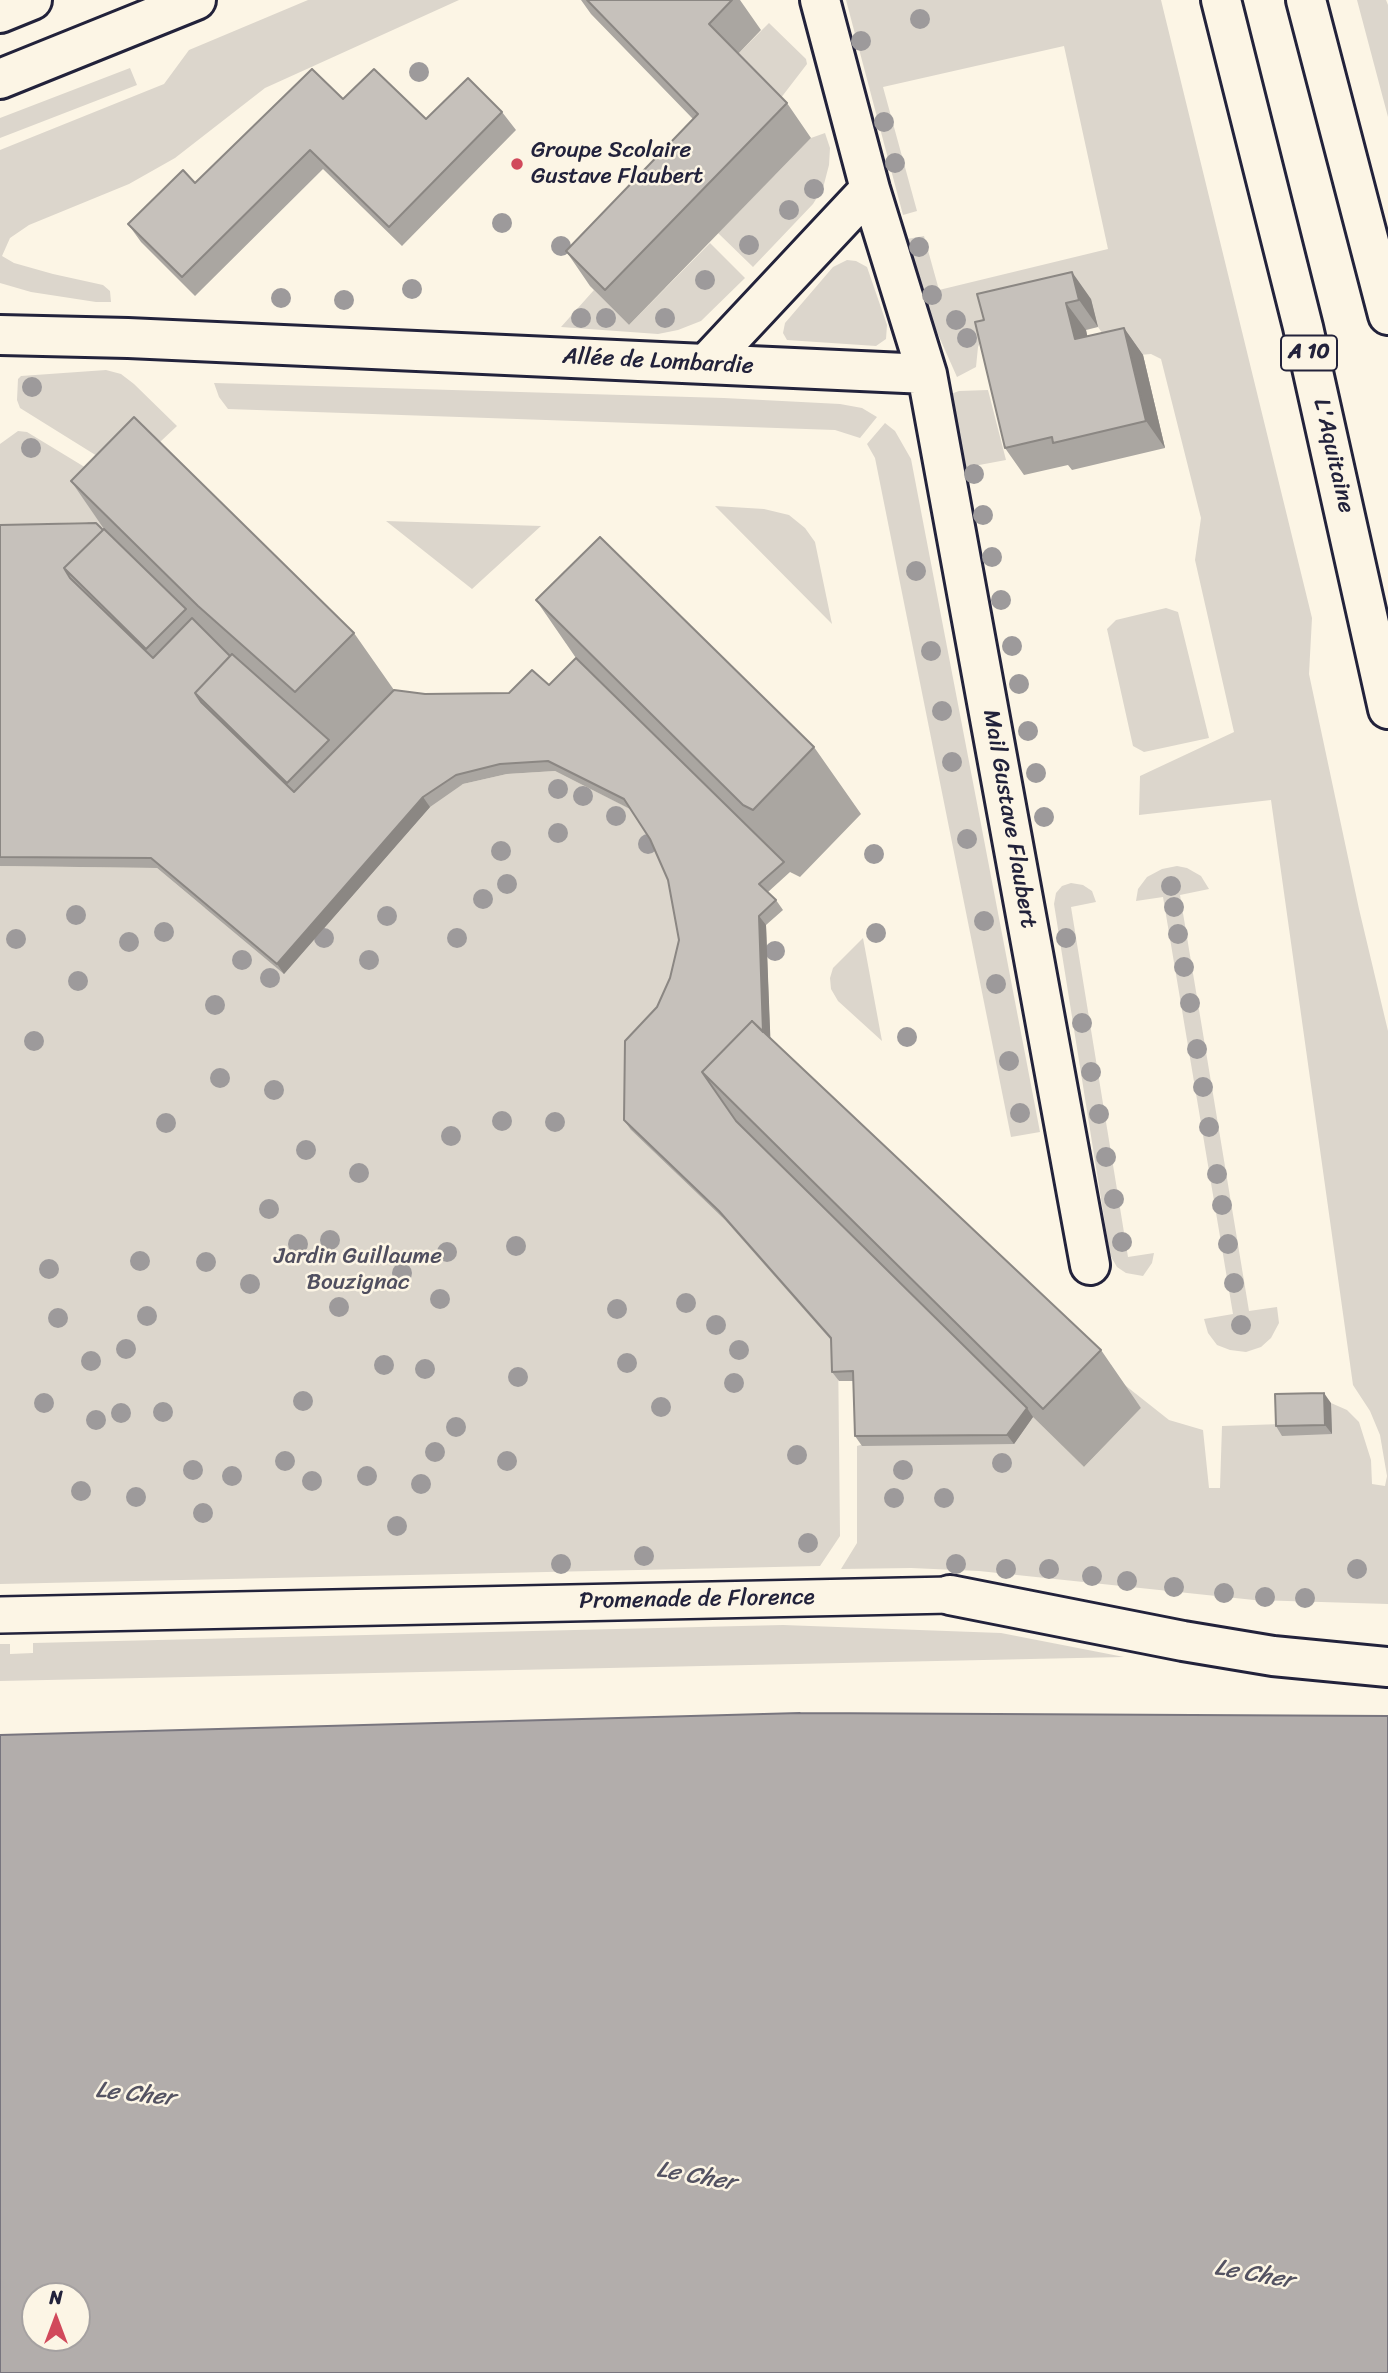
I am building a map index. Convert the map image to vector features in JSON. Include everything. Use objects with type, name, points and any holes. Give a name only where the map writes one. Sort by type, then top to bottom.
[{"type":"main road","points":[[0,13],[32,0]]},
{"type":"main road","points":[[0,79],[196,0]]},
{"type":"main road","points":[[820,0],[870,189],[927,374]]},
{"type":"main road","name":"L'Aquitaine","points":[[1221,0],[1303,327],[1388,709]]},
{"type":"main road","points":[[1306,0],[1388,315]]},
{"type":"main road","points":[[706,364],[870,189]]},
{"type":"main road","name":"Allée de Lombardie","points":[[0,335],[128,338],[927,374]]},
{"type":"main road","name":"Mail Gustave Flaubert","points":[[927,374],[1090,1265]]},
{"type":"main road","name":"Promenade de Florence","points":[[950,1595],[1273,1656],[1388,1667]]},
{"type":"street","name":"Promenade de Florence","points":[[0,1615],[950,1595]]},
{"type":"green space","points":[[308,0],[459,0],[265,88],[175,158],[129,184],[29,225],[10,238],[2,256],[14,263],[103,285],[110,291],[111,302],[31,292],[0,283],[0,150],[164,84],[189,50]]},
{"type":"green space","points":[[846,0],[1161,0],[1312,618],[1309,674],[1388,1031],[1388,1604],[1254,1600],[979,1571],[841,1569],[857,1543],[857,1446],[1016,1400],[1084,1467],[1141,1408],[1102,1367],[1169,1420],[1203,1430],[1209,1488],[1220,1488],[1222,1426],[1282,1424],[1332,1434],[1331,1403],[1347,1410],[1359,1422],[1371,1460],[1372,1484],[1385,1486],[1387,1476],[1380,1435],[1370,1411],[1353,1385],[1271,800],[1139,815],[1140,776],[1234,732],[1195,560],[1201,518],[1161,359],[1151,354],[1128,356],[1111,346],[1098,327],[1091,299],[988,323],[978,347],[976,367],[957,377],[933,323],[907,239],[924,236],[939,290],[1108,249],[1064,46],[883,87],[917,211],[903,215]]},
{"type":"green space","points":[[1357,0],[1386,0],[1388,5],[1388,117]]},
{"type":"green space","points":[[769,23],[806,59],[807,64],[777,103],[733,59]]},
{"type":"green space","points":[[130,68],[137,85],[0,138],[0,118]]},
{"type":"green space","points":[[825,133],[830,148],[823,188],[813,204],[753,267],[718,233],[811,138]]},
{"type":"green space","points":[[710,243],[745,278],[701,321],[658,334],[561,327],[594,290],[629,325]]},
{"type":"green space","points":[[847,260],[867,267],[887,325],[886,339],[876,346],[787,340],[783,333],[785,323],[833,267]]},
{"type":"green space","points":[[106,370],[121,374],[134,384],[177,426],[126,474],[20,408],[17,400],[18,379],[21,376]]},
{"type":"green space","points":[[214,383],[724,398],[840,404],[862,408],[877,417],[860,438],[835,430],[228,409],[219,397]]},
{"type":"green space","points":[[988,390],[1006,460],[963,468],[948,395],[959,391]]},
{"type":"green space","points":[[885,423],[895,431],[911,459],[1040,1132],[1011,1137],[875,458],[867,444]]},
{"type":"green space","points":[[18,431],[27,432],[134,497],[100,533],[87,522],[0,525],[0,444]]},
{"type":"green space","points":[[715,506],[764,509],[789,515],[805,528],[815,542],[832,624]]},
{"type":"green space","points":[[386,521],[541,526],[472,589]]},
{"type":"green space","points":[[1166,608],[1178,612],[1209,738],[1144,752],[1133,746],[1107,629],[1116,620]]},
{"type":"green space","name":"Jardin Guillaume Bouzignac","points":[[555,771],[631,809],[656,848],[675,890],[686,950],[631,1130],[725,1220],[838,1347],[840,1536],[820,1566],[0,1584],[0,866],[157,868],[205,908],[463,784],[507,774]]},
{"type":"green space","points":[[1177,866],[1201,876],[1209,889],[1180,895],[1249,1311],[1277,1307],[1279,1323],[1271,1338],[1261,1347],[1246,1352],[1217,1345],[1208,1333],[1204,1319],[1233,1314],[1163,897],[1136,901],[1138,889],[1147,877],[1162,869]]},
{"type":"green space","points":[[1071,883],[1083,885],[1092,891],[1096,902],[1071,907],[1128,1257],[1154,1253],[1152,1263],[1143,1276],[1126,1273],[1117,1267],[1110,1255],[1054,904],[1056,893],[1062,886]]},
{"type":"green space","points":[[863,938],[882,1041],[838,1001],[831,989],[833,968]]},
{"type":"green space","points":[[783,1625],[1001,1633],[1124,1657],[0,1681],[0,1644],[10,1644],[10,1654],[33,1653],[33,1643]]},
{"type":"water","name":"Le Cher","points":[[800,1713],[1388,1716],[1388,2373],[0,2373],[0,1735]]},
{"type":"building","points":[[587,0],[732,0],[709,24],[787,103],[605,290],[566,251],[698,114]]},
{"type":"building","points":[[312,69],[343,99],[374,69],[426,119],[468,78],[502,112],[389,227],[310,150],[182,277],[128,224],[183,170],[195,183]]},
{"type":"building","points":[[1072,272],[1079,300],[1066,303],[1075,339],[1124,328],[1146,421],[1053,443],[1052,437],[1005,448],[975,322],[984,320],[977,294]]},
{"type":"building","points":[[134,417],[354,633],[295,692],[198,606],[71,481]]},
{"type":"building","points":[[96,523],[103,530],[64,568],[70,578],[153,658],[192,618],[230,656],[195,693],[201,702],[294,792],[394,690],[425,694],[509,693],[532,670],[549,685],[576,658],[784,862],[759,884],[776,900],[759,916],[763,1032],[752,1021],[702,1072],[736,1121],[1027,1408],[1007,1435],[855,1436],[853,1371],[832,1372],[831,1338],[719,1211],[624,1120],[625,1041],[657,1007],[670,978],[679,940],[668,880],[650,839],[624,799],[548,761],[500,764],[456,775],[423,797],[277,964],[151,858],[0,857],[0,525]]},
{"type":"building","points":[[104,529],[186,609],[146,649],[64,568]]},
{"type":"building","points":[[600,537],[814,747],[753,810],[743,805],[536,600]]},
{"type":"building","points":[[232,654],[329,740],[287,783],[195,693]]},
{"type":"building","points":[[752,1021],[1101,1350],[1043,1409],[702,1072]]},
{"type":"building","points":[[1324,1393],[1325,1425],[1276,1426],[1275,1394]]},
{"type":"place","name":"Groupe Scolaire Gustave Flaubert","points":[[517,164]]}]
